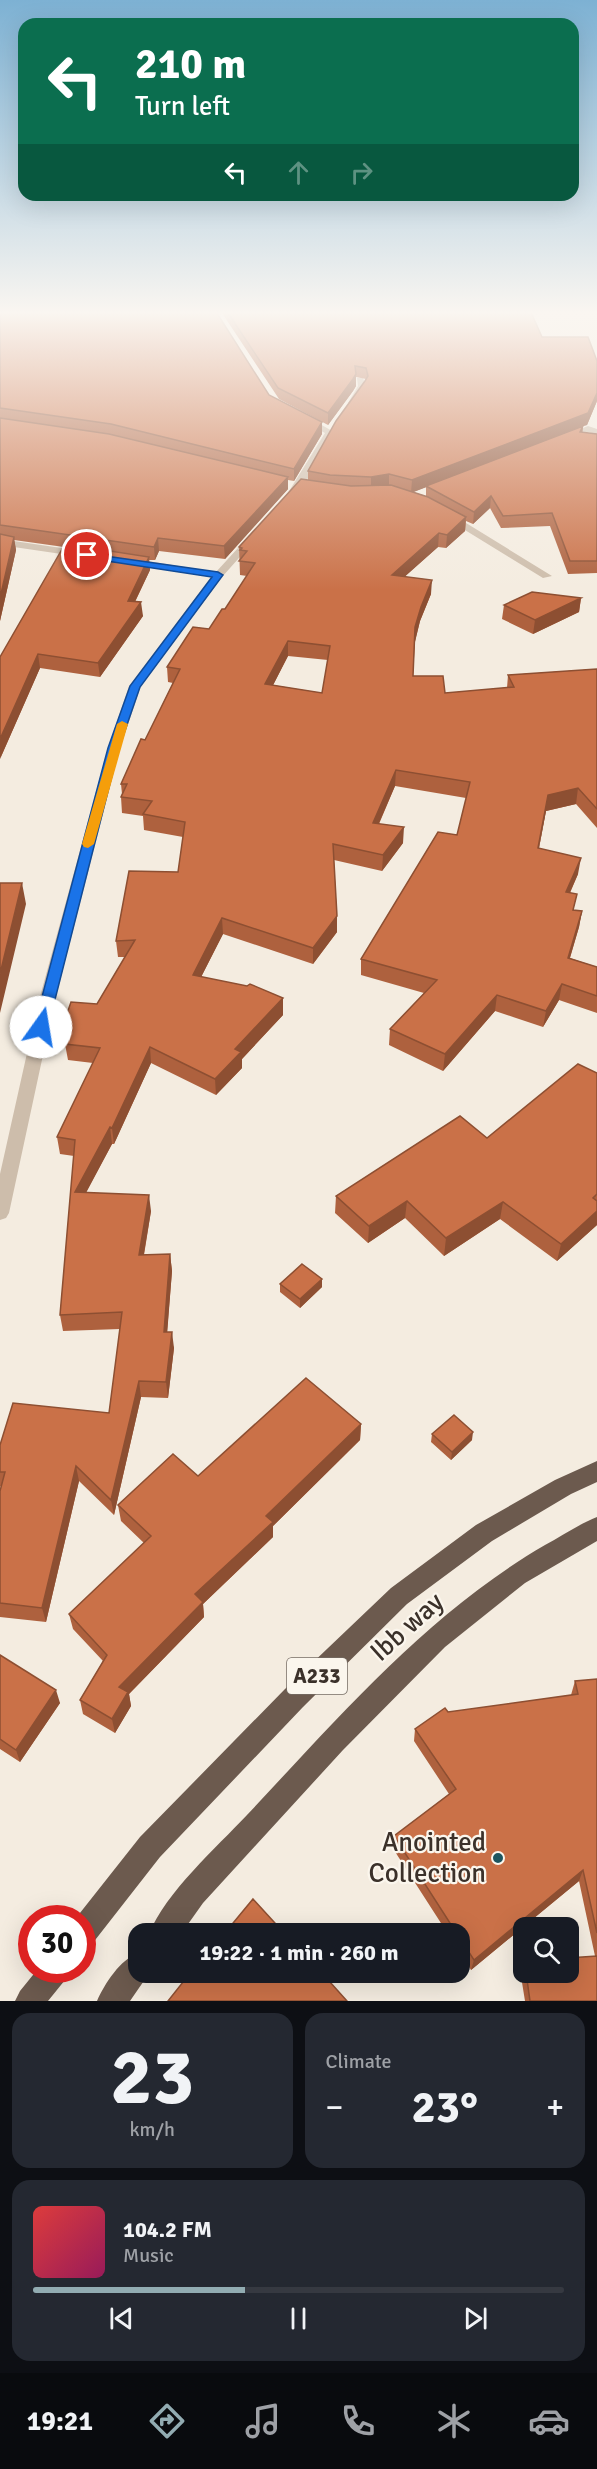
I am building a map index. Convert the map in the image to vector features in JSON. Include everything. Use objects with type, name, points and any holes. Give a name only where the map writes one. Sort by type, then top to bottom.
[{"type":"highway","name":"A233","points":[[96,1916],[150,1847],[294,1698],[399,1596],[484,1533],[563,1487],[597,1471]]},
{"type":"highway","name":"Ibb way","points":[[171,1923],[193,1893],[279,1800],[436,1638],[517,1575],[597,1528]]},
{"type":"highway","points":[[112,2001],[128,1980]]},
{"type":"highway","points":[[30,2001],[45,1983]]},
{"type":"street","points":[[348,408],[351,403]]},
{"type":"street","points":[[294,413],[330,432]]},
{"type":"street","points":[[282,505],[298,487],[336,424]]},
{"type":"street","points":[[555,441],[588,429],[597,432]]},
{"type":"street","points":[[442,512],[547,576]]},
{"type":"street","points":[[0,1213],[46,1004],[114,748],[135,686],[218,575],[258,531]]},
{"type":"street","points":[[0,542],[92,556]]},
{"type":"street","points":[[115,559],[218,575]]},
{"type":"building","points":[[0,403],[285,403],[322,422],[294,469],[111,424],[0,408]]},
{"type":"building","points":[[309,403],[335,403],[328,413]]},
{"type":"building","points":[[349,403],[592,403],[588,413],[412,480],[389,474],[371,477],[330,475],[308,471],[336,421]]},
{"type":"building","points":[[0,418],[109,434],[288,477],[224,546],[158,538],[154,547],[0,525]]},
{"type":"building","points":[[583,426],[580,432],[597,434],[597,561],[570,561],[552,513],[503,516],[491,496],[474,512],[426,486]]},
{"type":"building","points":[[301,479],[351,486],[391,485],[428,497],[466,517],[447,535],[439,533],[392,575],[432,580],[415,627],[413,676],[443,676],[445,693],[514,687],[508,675],[597,669],[597,809],[578,788],[548,795],[538,848],[581,858],[566,892],[577,894],[573,910],[582,911],[568,958],[597,967],[597,996],[562,984],[546,1011],[497,995],[445,1054],[390,1029],[437,980],[361,959],[438,832],[457,835],[470,782],[396,770],[373,823],[404,827],[383,855],[333,844],[337,916],[313,948],[222,918],[193,975],[247,986],[250,984],[283,998],[235,1049],[241,1052],[215,1079],[150,1047],[112,1128],[110,1127],[75,1192],[149,1195],[139,1255],[170,1254],[164,1332],[172,1332],[166,1382],[139,1381],[111,1500],[76,1466],[42,1608],[0,1603],[0,1491],[5,1472],[0,1472],[0,1445],[13,1403],[109,1413],[122,1312],[60,1315],[75,1140],[57,1137],[100,1048],[65,1044],[71,1029],[62,1028],[71,1002],[97,1004],[135,940],[116,941],[129,871],[178,872],[185,822],[143,814],[152,801],[121,797],[127,784],[121,784],[141,739],[145,740],[180,669],[167,667],[193,627],[209,629],[255,563],[239,561],[247,551],[240,550],[242,548],[239,547]],"holes":[[[288,641],[330,646],[322,693],[265,684]]]},
{"type":"building","points":[[0,534],[14,537],[0,598]]},
{"type":"building","points":[[65,544],[149,557],[128,601],[141,602],[98,663],[38,654],[0,739],[0,657]]},
{"type":"building","points":[[532,592],[581,598],[535,620],[504,605]]},
{"type":"building","points":[[0,883],[22,883],[0,974]]},
{"type":"building","points":[[578,1064],[597,1073],[597,1194],[593,1198],[597,1201],[597,1211],[561,1244],[503,1202],[446,1238],[407,1201],[369,1226],[336,1196],[460,1116],[487,1138]]},
{"type":"building","points":[[302,1264],[322,1279],[300,1299],[280,1284]]},
{"type":"building","points":[[306,1378],[361,1424],[266,1516],[273,1522],[195,1594],[203,1602],[119,1687],[128,1692],[112,1719],[80,1700],[107,1655],[69,1614],[151,1536],[118,1505],[173,1454],[198,1476]]},
{"type":"building","points":[[454,1415],[473,1432],[452,1452],[432,1434]]},
{"type":"building","points":[[0,1655],[56,1690],[16,1750],[0,1739]]},
{"type":"building","points":[[597,1679],[597,1933],[583,1870],[526,1917],[513,1917],[513,1928],[474,1960],[470,1954],[470,1923],[450,1923],[394,1836],[456,1789],[415,1729],[445,1708],[448,1712],[578,1694],[575,1681]]},
{"type":"building","points":[[253,1899],[275,1923],[233,1923]]},
{"type":"building","points":[[597,1956],[597,2001],[530,2001],[528,1983],[579,1983],[579,1957]]},
{"type":"building","points":[[182,1983],[331,1983],[347,2001],[168,2001]]},
{"type":"slow traffic","points":[[88,844],[122,724]]},
{"type":"place","name":"Anointed Collection","points":[[498,1858]]},
{"type":"route","points":[[41,1027],[114,748],[135,686],[218,575],[87,555]]}]
